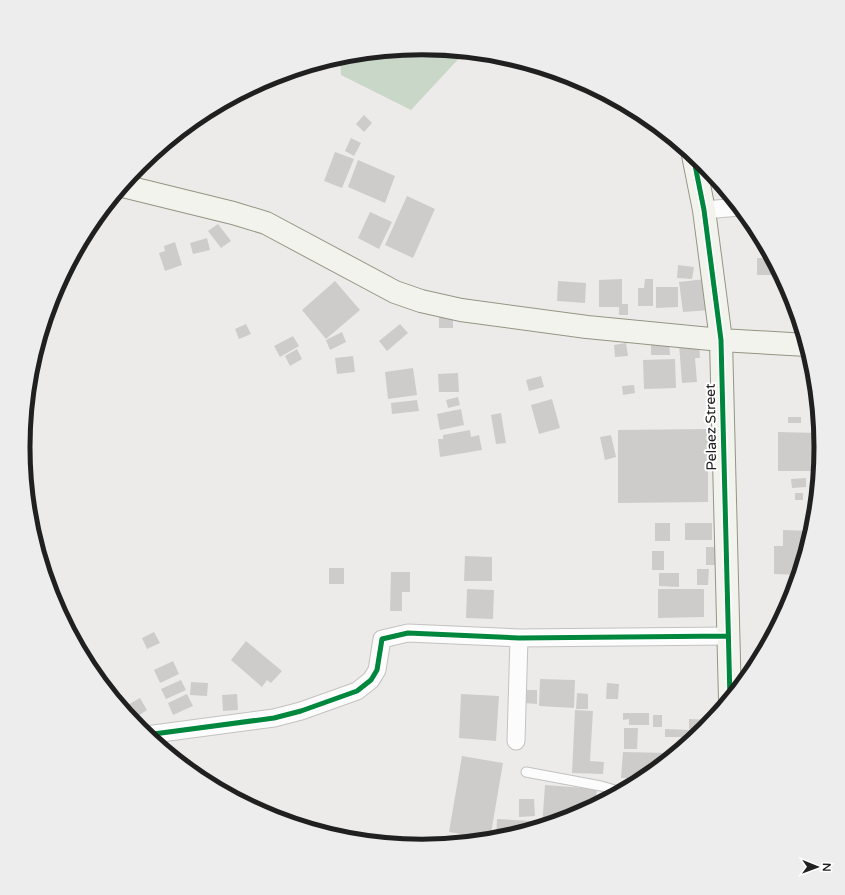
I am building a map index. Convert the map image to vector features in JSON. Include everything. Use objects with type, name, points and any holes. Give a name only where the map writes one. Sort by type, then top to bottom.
[{"type":"main road","name":"Pelaez Street","points":[[695,165],[704,210],[721,340],[730,691]]},
{"type":"main road","points":[[129,187],[266,223],[388,288],[421,301],[461,310],[587,327],[721,340],[802,345]]},
{"type":"street","points":[[704,210],[733,208]]},
{"type":"street","points":[[154,734],[274,718],[301,711],[357,691],[371,680],[377,670],[382,639],[392,635],[408,633],[519,638],[728,636]]},
{"type":"street","points":[[516,741],[519,638]]},
{"type":"lane","points":[[526,772],[614,790]]},
{"type":"green space","points":[[422,55],[460,57],[411,110],[341,75],[340,64],[371,58]]},
{"type":"building","points":[[364,115],[372,123],[364,132],[356,124]]},
{"type":"building","points":[[351,138],[361,143],[354,156],[345,151]]},
{"type":"building","points":[[335,152],[354,159],[342,188],[324,181]]},
{"type":"building","points":[[358,160],[395,176],[385,203],[348,187]]},
{"type":"building","points":[[407,196],[435,209],[413,258],[385,245]]},
{"type":"building","points":[[370,212],[392,222],[379,249],[358,238]]},
{"type":"building","points":[[218,224],[231,241],[221,248],[208,231]]},
{"type":"building","points":[[207,238],[210,250],[193,254],[190,243]]},
{"type":"building","points":[[175,242],[182,265],[165,271],[159,253],[165,251],[164,246]]},
{"type":"building","points":[[757,258],[766,258],[773,270],[773,275],[757,275]]},
{"type":"building","points":[[678,265],[694,267],[692,279],[677,278]]},
{"type":"building","points":[[622,279],[622,304],[628,304],[628,315],[619,315],[619,307],[599,307],[599,280]]},
{"type":"building","points":[[645,279],[653,279],[653,306],[638,306],[638,288],[644,288]]},
{"type":"building","points":[[706,279],[710,310],[683,312],[679,282]]},
{"type":"building","points":[[335,281],[360,310],[326,339],[302,310]]},
{"type":"building","points":[[558,281],[586,283],[585,303],[557,301]]},
{"type":"building","points":[[656,287],[678,287],[678,307],[656,308]]},
{"type":"building","points":[[439,316],[453,316],[453,328],[439,328]]},
{"type":"building","points":[[246,324],[251,334],[239,339],[235,329]]},
{"type":"building","points":[[400,324],[408,333],[387,351],[379,341]]},
{"type":"building","points":[[342,332],[346,342],[330,350],[326,340]]},
{"type":"building","points":[[293,336],[299,346],[280,357],[274,346]]},
{"type":"building","points":[[669,340],[670,355],[651,355],[651,341]]},
{"type":"building","points":[[626,343],[628,356],[615,357],[614,345]]},
{"type":"building","points":[[699,343],[700,358],[695,358],[697,382],[682,383],[679,344]]},
{"type":"building","points":[[297,349],[302,359],[290,366],[285,356]]},
{"type":"building","points":[[353,356],[355,372],[337,374],[335,358]]},
{"type":"building","points":[[675,359],[676,388],[644,389],[643,360]]},
{"type":"building","points":[[413,368],[417,395],[388,399],[385,372]]},
{"type":"building","points":[[458,373],[459,392],[439,392],[438,374]]},
{"type":"building","points":[[541,376],[544,387],[529,391],[526,380]]},
{"type":"building","points":[[634,385],[635,393],[623,395],[622,386]]},
{"type":"building","points":[[458,397],[460,405],[448,408],[446,400]]},
{"type":"building","points":[[552,399],[560,428],[539,434],[531,405]]},
{"type":"building","points":[[417,400],[419,411],[392,414],[391,403]]},
{"type":"building","points":[[461,409],[464,425],[440,430],[437,414]]},
{"type":"building","points":[[501,413],[506,443],[496,444],[491,415]]},
{"type":"building","points":[[788,417],[801,417],[801,423],[788,423]]},
{"type":"building","points":[[708,429],[708,502],[618,503],[618,430]]},
{"type":"building","points":[[470,430],[471,437],[479,435],[482,450],[440,457],[438,439],[443,439],[443,435]]},
{"type":"building","points":[[778,432],[814,433],[814,471],[778,471]]},
{"type":"building","points":[[611,435],[616,457],[605,460],[600,437]]},
{"type":"building","points":[[806,478],[806,487],[792,488],[791,479]]},
{"type":"building","points":[[795,493],[803,493],[803,500],[795,500]]},
{"type":"building","points":[[806,516],[809,516],[807,524]]},
{"type":"building","points":[[655,523],[670,523],[670,541],[655,541]]},
{"type":"building","points":[[685,523],[712,523],[712,540],[685,540]]},
{"type":"building","points":[[783,530],[806,531],[802,549],[794,575],[774,574],[774,546],[783,546]]},
{"type":"building","points":[[706,547],[717,547],[717,565],[706,565]]},
{"type":"building","points":[[652,551],[664,551],[664,570],[652,570]]},
{"type":"building","points":[[465,556],[492,557],[492,581],[464,581]]},
{"type":"building","points":[[329,568],[344,568],[344,584],[329,584]]},
{"type":"building","points":[[697,569],[709,569],[708,585],[697,585]]},
{"type":"building","points":[[391,572],[410,572],[410,592],[402,592],[402,611],[390,611]]},
{"type":"building","points":[[659,573],[679,573],[679,587],[659,586]]},
{"type":"building","points":[[467,589],[494,590],[493,619],[466,618]]},
{"type":"building","points":[[658,589],[704,589],[704,617],[658,618]]},
{"type":"building","points":[[154,632],[160,643],[147,649],[142,638]]},
{"type":"building","points":[[246,641],[282,671],[271,683],[267,680],[262,687],[231,660]]},
{"type":"building","points":[[173,661],[179,674],[160,683],[154,670]]},
{"type":"building","points":[[540,679],[575,680],[574,708],[539,706]]},
{"type":"building","points":[[181,680],[186,690],[166,699],[161,689]]},
{"type":"building","points":[[191,682],[208,683],[207,696],[190,695]]},
{"type":"building","points":[[607,683],[619,684],[618,699],[606,699]]},
{"type":"building","points":[[524,690],[537,690],[537,704],[524,703]]},
{"type":"building","points":[[577,693],[588,694],[588,709],[576,709]]},
{"type":"building","points":[[187,694],[193,706],[173,715],[168,703]]},
{"type":"building","points":[[237,694],[238,710],[223,711],[222,695]]},
{"type":"building","points":[[461,694],[499,696],[496,741],[459,738]]},
{"type":"building","points":[[140,698],[147,710],[137,717],[127,706]]},
{"type":"building","points":[[575,710],[593,711],[590,761],[604,762],[603,774],[572,773]]},
{"type":"building","points":[[623,713],[649,713],[649,725],[629,725],[629,719],[623,720]]},
{"type":"building","points":[[653,715],[662,715],[662,727],[653,727]]},
{"type":"building","points":[[689,719],[705,720],[695,729],[689,729]]},
{"type":"building","points":[[624,728],[638,728],[637,749],[624,749]]},
{"type":"building","points":[[665,729],[690,730],[690,734],[687,737],[665,737]]},
{"type":"building","points":[[623,752],[669,753],[634,778],[621,778]]},
{"type":"building","points":[[462,756],[503,763],[491,834],[476,837],[449,832]]},
{"type":"building","points":[[545,785],[597,789],[596,800],[542,821]]},
{"type":"building","points":[[519,799],[534,799],[535,816],[519,817]]},
{"type":"building","points":[[497,819],[531,821],[531,825],[496,833]]},
{"type":"cycle path","points":[[695,165],[704,210],[721,340],[730,691]]},
{"type":"cycle path","points":[[154,734],[274,718],[301,711],[357,691],[371,680],[377,670],[382,639],[408,633],[519,638],[728,636]]}]
